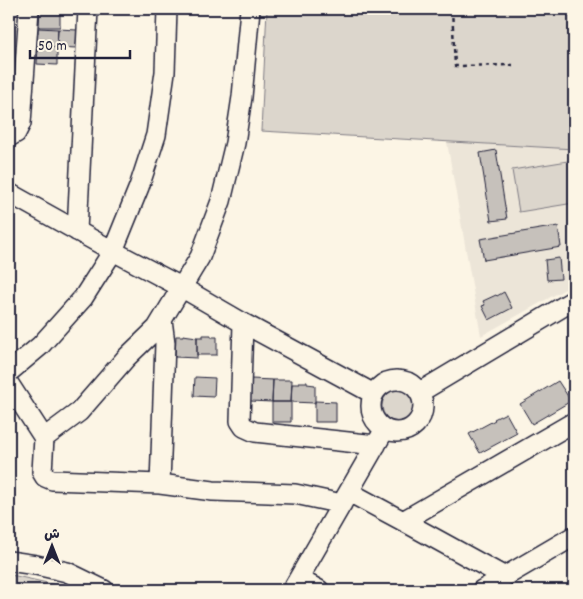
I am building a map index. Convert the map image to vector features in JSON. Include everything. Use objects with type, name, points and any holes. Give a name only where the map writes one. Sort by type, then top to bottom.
[{"type":"street","points":[[9,137],[16,133],[22,123],[29,9]]},
{"type":"street","points":[[78,231],[88,9]]},
{"type":"street","points":[[9,372],[40,346],[83,298],[113,251],[139,187],[156,136],[165,72],[167,9]]},
{"type":"street","points":[[44,438],[79,412],[126,358],[156,328],[200,257],[221,201],[235,143],[242,97],[250,9]]},
{"type":"street","points":[[9,192],[374,394]]},
{"type":"street","points":[[420,392],[574,300]]},
{"type":"street","points":[[160,484],[165,343],[162,320]]},
{"type":"street","points":[[243,323],[240,421],[244,427],[255,432],[381,437],[394,432],[402,432],[416,424],[424,408],[423,400],[415,386],[400,380],[392,380],[385,383],[374,394],[371,410],[379,424],[381,437],[296,585],[319,590]]},
{"type":"street","points":[[9,384],[44,438],[42,472],[45,477],[52,480],[160,484],[213,491],[346,498],[403,521],[505,577]]},
{"type":"street","points":[[403,521],[574,422]]},
{"type":"street","points":[[482,590],[574,536]]},
{"type":"street","points":[[9,561],[67,572],[104,590]]},
{"type":"path","points":[[452,9],[455,66],[513,65]]},
{"type":"shaded area","points":[[267,9],[574,9],[574,149],[261,131]]},
{"type":"shaded area","points":[[447,142],[574,149],[574,284],[481,336]]},
{"type":"shaded area","points":[[574,160],[574,203],[519,212],[512,170]]},
{"type":"shaded area","points":[[398,390],[409,395],[414,406],[409,417],[398,422],[387,417],[382,406],[387,395]]},
{"type":"shaded area","points":[[9,575],[61,586],[71,590],[9,590]]},
{"type":"building","points":[[40,9],[60,9],[60,27],[39,27]]},
{"type":"building","points":[[38,28],[58,29],[57,47],[38,47],[38,41],[35,41],[35,33],[38,33]]},
{"type":"building","points":[[58,29],[77,30],[76,48],[57,47]]},
{"type":"building","points":[[38,47],[57,47],[57,65],[37,64]]},
{"type":"building","points":[[9,66],[15,66],[15,71],[18,71],[15,87],[9,87]]},
{"type":"building","points":[[496,150],[507,219],[491,221],[480,153]]},
{"type":"building","points":[[558,226],[561,247],[484,260],[480,239]]},
{"type":"building","points":[[559,258],[561,279],[547,280],[545,260]]},
{"type":"building","points":[[504,292],[512,308],[489,320],[482,306],[485,305],[483,301]]},
{"type":"building","points":[[203,335],[217,337],[217,355],[197,355],[197,337],[203,337]]},
{"type":"building","points":[[176,336],[197,337],[197,358],[175,357]]},
{"type":"building","points":[[195,377],[215,378],[214,397],[194,396]]},
{"type":"building","points":[[251,379],[273,380],[272,402],[250,401]]},
{"type":"building","points":[[273,380],[292,380],[291,402],[272,402]]},
{"type":"building","points":[[558,381],[571,401],[532,424],[520,404]]},
{"type":"building","points":[[299,382],[315,385],[315,403],[291,402],[292,384],[299,384]]},
{"type":"building","points":[[315,401],[336,402],[336,422],[315,422]]},
{"type":"building","points":[[272,402],[291,402],[291,422],[272,422]]},
{"type":"building","points":[[506,413],[517,433],[480,453],[469,434]]}]
